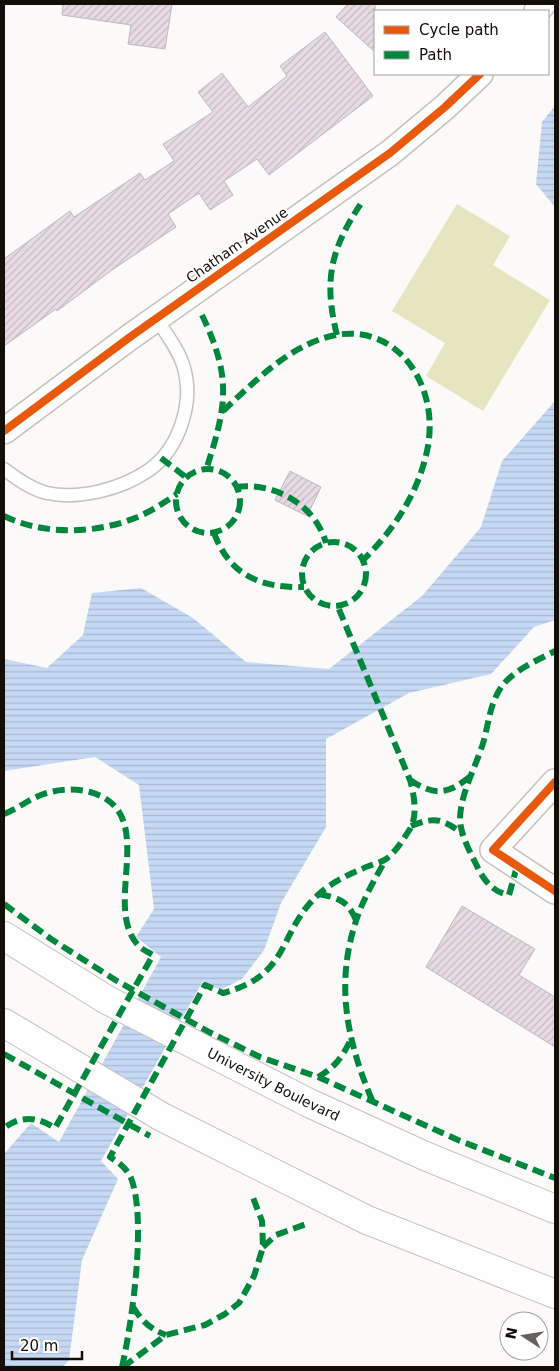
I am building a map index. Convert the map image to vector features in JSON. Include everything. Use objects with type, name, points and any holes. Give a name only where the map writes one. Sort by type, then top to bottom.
[{"type":"main road","name":"University Boulevard","points":[[4,936],[107,1000],[347,1121],[555,1209]]},
{"type":"main road","points":[[4,1023],[162,1118],[367,1220],[555,1294]]},
{"type":"street","name":"Chatham Avenue","points":[[4,431],[156,318],[390,154],[479,75]]},
{"type":"street","points":[[555,782],[493,850],[555,891]]},
{"type":"lane","points":[[4,469],[23,483],[46,493],[70,495],[103,490],[134,478],[156,464],[174,443],[184,415],[187,389],[184,368],[156,318]]},
{"type":"green space","points":[[457,204],[510,236],[493,265],[550,300],[483,411],[426,376],[445,343],[392,311]]},
{"type":"water","points":[[555,106],[555,207],[536,184],[542,122]]},
{"type":"water","points":[[555,401],[555,620],[534,627],[491,674],[409,693],[326,739],[326,827],[281,903],[264,950],[242,979],[220,990],[203,981],[101,1161],[118,1179],[82,1260],[69,1360],[63,1367],[4,1367],[4,1154],[31,1123],[59,1142],[161,957],[136,937],[154,909],[139,785],[95,757],[4,771],[4,659],[47,668],[83,635],[92,593],[141,588],[193,618],[246,662],[329,669],[422,596],[481,527],[502,461]]},
{"type":"building","points":[[63,4],[172,4],[165,49],[128,44],[131,25],[62,15]]},
{"type":"building","points":[[348,4],[375,4],[374,51],[336,17]]},
{"type":"building","points":[[325,32],[373,96],[269,175],[257,159],[224,181],[233,195],[210,210],[199,193],[168,214],[176,227],[4,346],[4,259],[70,211],[74,217],[140,173],[145,180],[174,161],[163,144],[213,112],[198,92],[222,73],[248,107],[287,76],[280,66]]},
{"type":"building","points":[[290,471],[321,487],[307,516],[275,500]]},
{"type":"building","points":[[462,906],[535,949],[519,975],[555,997],[555,1047],[426,967]]},
{"type":"marked path","points":[[337,335],[331,297],[333,265],[343,234],[362,202]]},
{"type":"marked path","points":[[202,315],[212,337],[218,357],[223,392],[222,409],[206,470]]},
{"type":"marked path","points":[[223,411],[288,355],[313,342],[339,334],[363,335],[385,342],[402,356],[416,374],[425,396],[429,420],[428,446],[419,478],[404,508],[386,535],[363,560]]},
{"type":"marked path","points":[[161,458],[187,478]]},
{"type":"marked path","points":[[208,469],[226,475],[234,483],[240,501],[234,519],[226,527],[208,533],[190,527],[182,519],[176,501],[182,483],[190,475],[208,469]]},
{"type":"marked path","points":[[236,487],[265,488],[291,498],[313,517],[321,529],[326,543]]},
{"type":"marked path","points":[[4,516],[37,527],[54,530],[89,529],[124,522],[140,516],[177,494]]},
{"type":"marked path","points":[[214,533],[229,560],[249,576],[261,582],[274,585],[304,587]]},
{"type":"marked path","points":[[328,542],[340,542],[357,551],[364,562],[366,574],[364,586],[357,597],[340,606],[328,606],[316,601],[307,592],[302,580],[302,568],[307,556],[316,547],[328,542]]},
{"type":"marked path","points":[[122,1367],[133,1299],[138,1244],[138,1219],[136,1196],[131,1178],[125,1168],[110,1157],[205,985],[223,993],[245,985],[261,975],[273,964],[296,923],[319,894],[345,877],[386,859],[400,845],[410,829],[414,818],[413,792],[410,780],[338,607]]},
{"type":"marked path","points":[[517,866],[509,895],[503,894],[490,885],[480,871],[464,838],[460,820],[461,810],[466,789],[484,740],[492,706],[498,692],[513,675],[555,651]]},
{"type":"marked path","points":[[410,780],[427,789],[442,791],[456,786],[472,775]]},
{"type":"marked path","points":[[4,814],[36,797],[59,790],[90,792],[111,803],[122,818],[127,838],[125,906],[128,927],[137,944],[153,955],[55,1128],[49,1124],[29,1119],[17,1121],[4,1128]]},
{"type":"marked path","points":[[411,826],[433,820],[444,822],[463,834]]},
{"type":"marked path","points":[[372,1100],[363,1078],[350,1034],[345,990],[346,967],[356,921],[386,859]]},
{"type":"marked path","points":[[319,894],[342,901],[350,908],[356,920]]},
{"type":"marked path","points":[[4,904],[51,939],[117,981],[209,1032],[260,1057],[318,1077],[458,1140],[555,1178]]},
{"type":"marked path","points":[[318,1077],[337,1062],[350,1041]]},
{"type":"marked path","points":[[4,1054],[150,1136]]},
{"type":"marked path","points":[[123,1367],[166,1335],[205,1325],[225,1314],[239,1303],[254,1276],[263,1247],[262,1221],[252,1195]]},
{"type":"marked path","points":[[263,1247],[276,1235],[306,1224]]},
{"type":"marked path","points":[[133,1307],[147,1324],[166,1335]]},
{"type":"cycle path","points":[[4,431],[130,337],[390,153],[445,107],[479,75]]},
{"type":"cycle path","points":[[555,782],[493,850],[555,891]]}]
